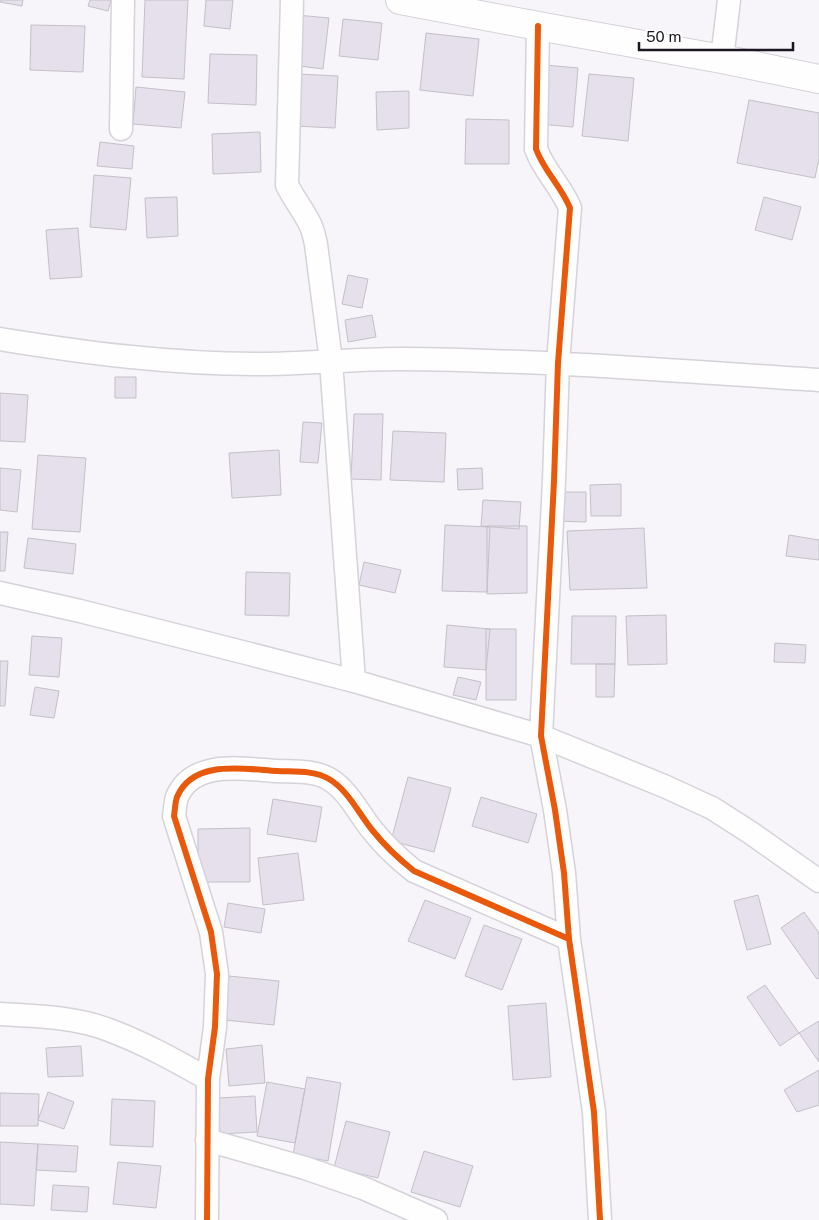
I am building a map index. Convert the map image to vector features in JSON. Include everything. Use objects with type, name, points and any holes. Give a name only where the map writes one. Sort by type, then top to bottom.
[{"type":"street","points":[[121,129],[123,0]]},
{"type":"street","points":[[292,0],[288,185],[293,198],[310,224],[315,238],[330,361],[354,681]]},
{"type":"street","points":[[400,0],[722,59],[819,79]]},
{"type":"street","points":[[722,59],[729,0]]},
{"type":"street","points":[[538,26],[536,149],[541,162],[564,194],[570,208],[558,363],[541,736],[563,864],[569,939],[594,1112],[600,1220]]},
{"type":"street","points":[[0,339],[80,352],[178,362],[259,364],[398,359],[558,363],[819,380]]},
{"type":"street","points":[[0,593],[80,611],[354,681],[541,736],[664,786],[712,808],[819,881]]},
{"type":"street","points":[[207,1220],[208,1079],[214,1027],[217,974],[211,932],[174,816],[177,798],[186,784],[204,772],[220,768],[314,773],[329,778],[342,789],[374,832],[399,860],[414,871],[569,939]]},
{"type":"street","points":[[0,1014],[54,1017],[108,1029],[150,1047],[208,1079]]},
{"type":"street","points":[[207,1140],[305,1168],[364,1188],[436,1220]]},
{"type":"building","points":[[0,0],[23,0],[22,6],[0,2]]},
{"type":"building","points":[[90,0],[111,0],[108,11],[88,6]]},
{"type":"building","points":[[145,0],[188,0],[184,79],[142,77]]},
{"type":"building","points":[[206,0],[233,0],[230,29],[204,26]]},
{"type":"building","points":[[297,15],[329,18],[323,69],[292,65]]},
{"type":"building","points":[[343,19],[382,23],[378,60],[339,56]]},
{"type":"building","points":[[31,25],[85,26],[83,72],[30,70]]},
{"type":"building","points":[[426,33],[479,39],[473,96],[420,90]]},
{"type":"building","points":[[210,54],[257,55],[256,105],[208,103]]},
{"type":"building","points":[[545,65],[578,68],[573,127],[539,124]]},
{"type":"building","points":[[298,74],[338,76],[335,128],[294,126]]},
{"type":"building","points":[[589,74],[634,78],[628,141],[582,136]]},
{"type":"building","points":[[136,87],[185,92],[181,128],[133,124]]},
{"type":"building","points":[[409,91],[409,128],[377,130],[376,92]]},
{"type":"building","points":[[749,100],[819,113],[819,158],[815,178],[737,163]]},
{"type":"building","points":[[466,119],[509,120],[509,164],[465,164]]},
{"type":"building","points":[[260,132],[261,172],[213,174],[212,134]]},
{"type":"building","points":[[100,142],[134,146],[132,169],[97,166]]},
{"type":"building","points":[[94,175],[131,178],[126,230],[90,227]]},
{"type":"building","points":[[177,197],[178,236],[147,238],[145,198]]},
{"type":"building","points":[[764,197],[801,207],[792,240],[755,230]]},
{"type":"building","points":[[78,228],[82,277],[50,279],[46,230]]},
{"type":"building","points":[[348,275],[368,279],[362,308],[342,304]]},
{"type":"building","points":[[372,315],[376,337],[348,342],[345,320]]},
{"type":"building","points":[[115,377],[136,377],[136,398],[115,398]]},
{"type":"building","points":[[0,393],[28,395],[25,442],[0,441]]},
{"type":"building","points":[[354,414],[383,414],[381,480],[351,479]]},
{"type":"building","points":[[303,422],[322,423],[318,463],[300,462]]},
{"type":"building","points":[[393,431],[446,433],[444,482],[390,480]]},
{"type":"building","points":[[279,450],[281,495],[232,498],[229,453]]},
{"type":"building","points":[[38,455],[86,458],[80,532],[32,529]]},
{"type":"building","points":[[0,468],[21,470],[17,512],[0,510]]},
{"type":"building","points":[[482,468],[483,489],[458,490],[457,469]]},
{"type":"building","points":[[621,484],[621,516],[591,516],[590,485]]},
{"type":"building","points":[[555,492],[586,492],[586,522],[555,521]]},
{"type":"building","points":[[483,500],[521,502],[519,529],[481,526]]},
{"type":"building","points":[[445,525],[490,527],[487,592],[442,591]]},
{"type":"building","points":[[487,526],[527,526],[527,593],[487,594]]},
{"type":"building","points":[[644,528],[647,588],[570,590],[567,531]]},
{"type":"building","points":[[0,532],[8,532],[5,571],[0,571]]},
{"type":"building","points":[[789,535],[819,540],[819,560],[786,556]]},
{"type":"building","points":[[28,538],[76,544],[73,574],[24,568]]},
{"type":"building","points":[[364,562],[401,570],[395,593],[359,585]]},
{"type":"building","points":[[246,572],[290,573],[289,616],[245,615]]},
{"type":"building","points":[[666,615],[667,664],[628,665],[626,616]]},
{"type":"building","points":[[572,616],[616,616],[615,664],[571,664]]},
{"type":"building","points":[[447,625],[490,629],[486,670],[444,667]]},
{"type":"building","points":[[486,629],[516,629],[516,700],[486,700]]},
{"type":"building","points":[[32,636],[62,638],[59,677],[29,675]]},
{"type":"building","points":[[775,643],[806,645],[805,663],[774,662]]},
{"type":"building","points":[[0,661],[8,661],[5,706],[0,706]]},
{"type":"building","points":[[596,664],[615,664],[614,697],[596,697]]},
{"type":"building","points":[[458,677],[481,682],[476,700],[453,695]]},
{"type":"building","points":[[35,687],[59,691],[54,718],[30,715]]},
{"type":"building","points":[[408,777],[451,788],[434,852],[391,841]]},
{"type":"building","points":[[481,797],[537,814],[528,843],[472,826]]},
{"type":"building","points":[[273,799],[322,807],[316,842],[267,834]]},
{"type":"building","points":[[250,828],[250,882],[198,882],[198,829]]},
{"type":"building","points":[[298,853],[304,900],[263,905],[258,858]]},
{"type":"building","points":[[758,895],[771,944],[747,950],[734,901]]},
{"type":"building","points":[[425,900],[471,918],[455,959],[408,941]]},
{"type":"building","points":[[228,903],[265,909],[261,933],[224,927]]},
{"type":"building","points":[[804,912],[819,933],[819,978],[817,979],[781,928]]},
{"type":"building","points":[[484,925],[522,939],[502,990],[465,976]]},
{"type":"building","points":[[229,976],[279,981],[274,1025],[224,1020]]},
{"type":"building","points":[[765,985],[799,1033],[780,1046],[747,997]]},
{"type":"building","points":[[546,1003],[551,1077],[513,1080],[508,1006]]},
{"type":"building","points":[[819,1021],[819,1062],[799,1033]]},
{"type":"building","points":[[262,1045],[265,1083],[229,1086],[226,1049]]},
{"type":"building","points":[[81,1046],[83,1076],[48,1077],[46,1048]]},
{"type":"building","points":[[819,1070],[819,1105],[797,1112],[784,1090]]},
{"type":"building","points":[[307,1077],[341,1083],[328,1161],[293,1155]]},
{"type":"building","points":[[267,1082],[305,1089],[295,1143],[257,1136]]},
{"type":"building","points":[[48,1092],[74,1102],[64,1129],[38,1120]]},
{"type":"building","points":[[0,1093],[39,1094],[38,1126],[0,1126]]},
{"type":"building","points":[[255,1096],[257,1132],[220,1134],[218,1098]]},
{"type":"building","points":[[112,1099],[155,1101],[153,1147],[110,1145]]},
{"type":"building","points":[[346,1121],[390,1132],[378,1178],[334,1168]]},
{"type":"building","points":[[0,1142],[38,1144],[34,1206],[0,1204]]},
{"type":"building","points":[[38,1144],[78,1146],[76,1172],[36,1170]]},
{"type":"building","points":[[424,1151],[473,1166],[460,1207],[411,1192]]},
{"type":"building","points":[[118,1162],[161,1166],[156,1208],[113,1204]]},
{"type":"building","points":[[53,1185],[89,1187],[87,1212],[51,1210]]},
{"type":"cycle path","points":[[538,26],[536,149],[570,208],[558,363],[541,736],[555,810],[564,873],[569,939],[594,1112],[600,1220]]},
{"type":"cycle path","points":[[207,1220],[208,1079],[215,1027],[217,974],[211,932],[174,816],[177,797],[185,785],[195,777],[207,772],[235,768],[303,772],[323,776],[342,789],[378,837],[414,871],[569,939]]}]
